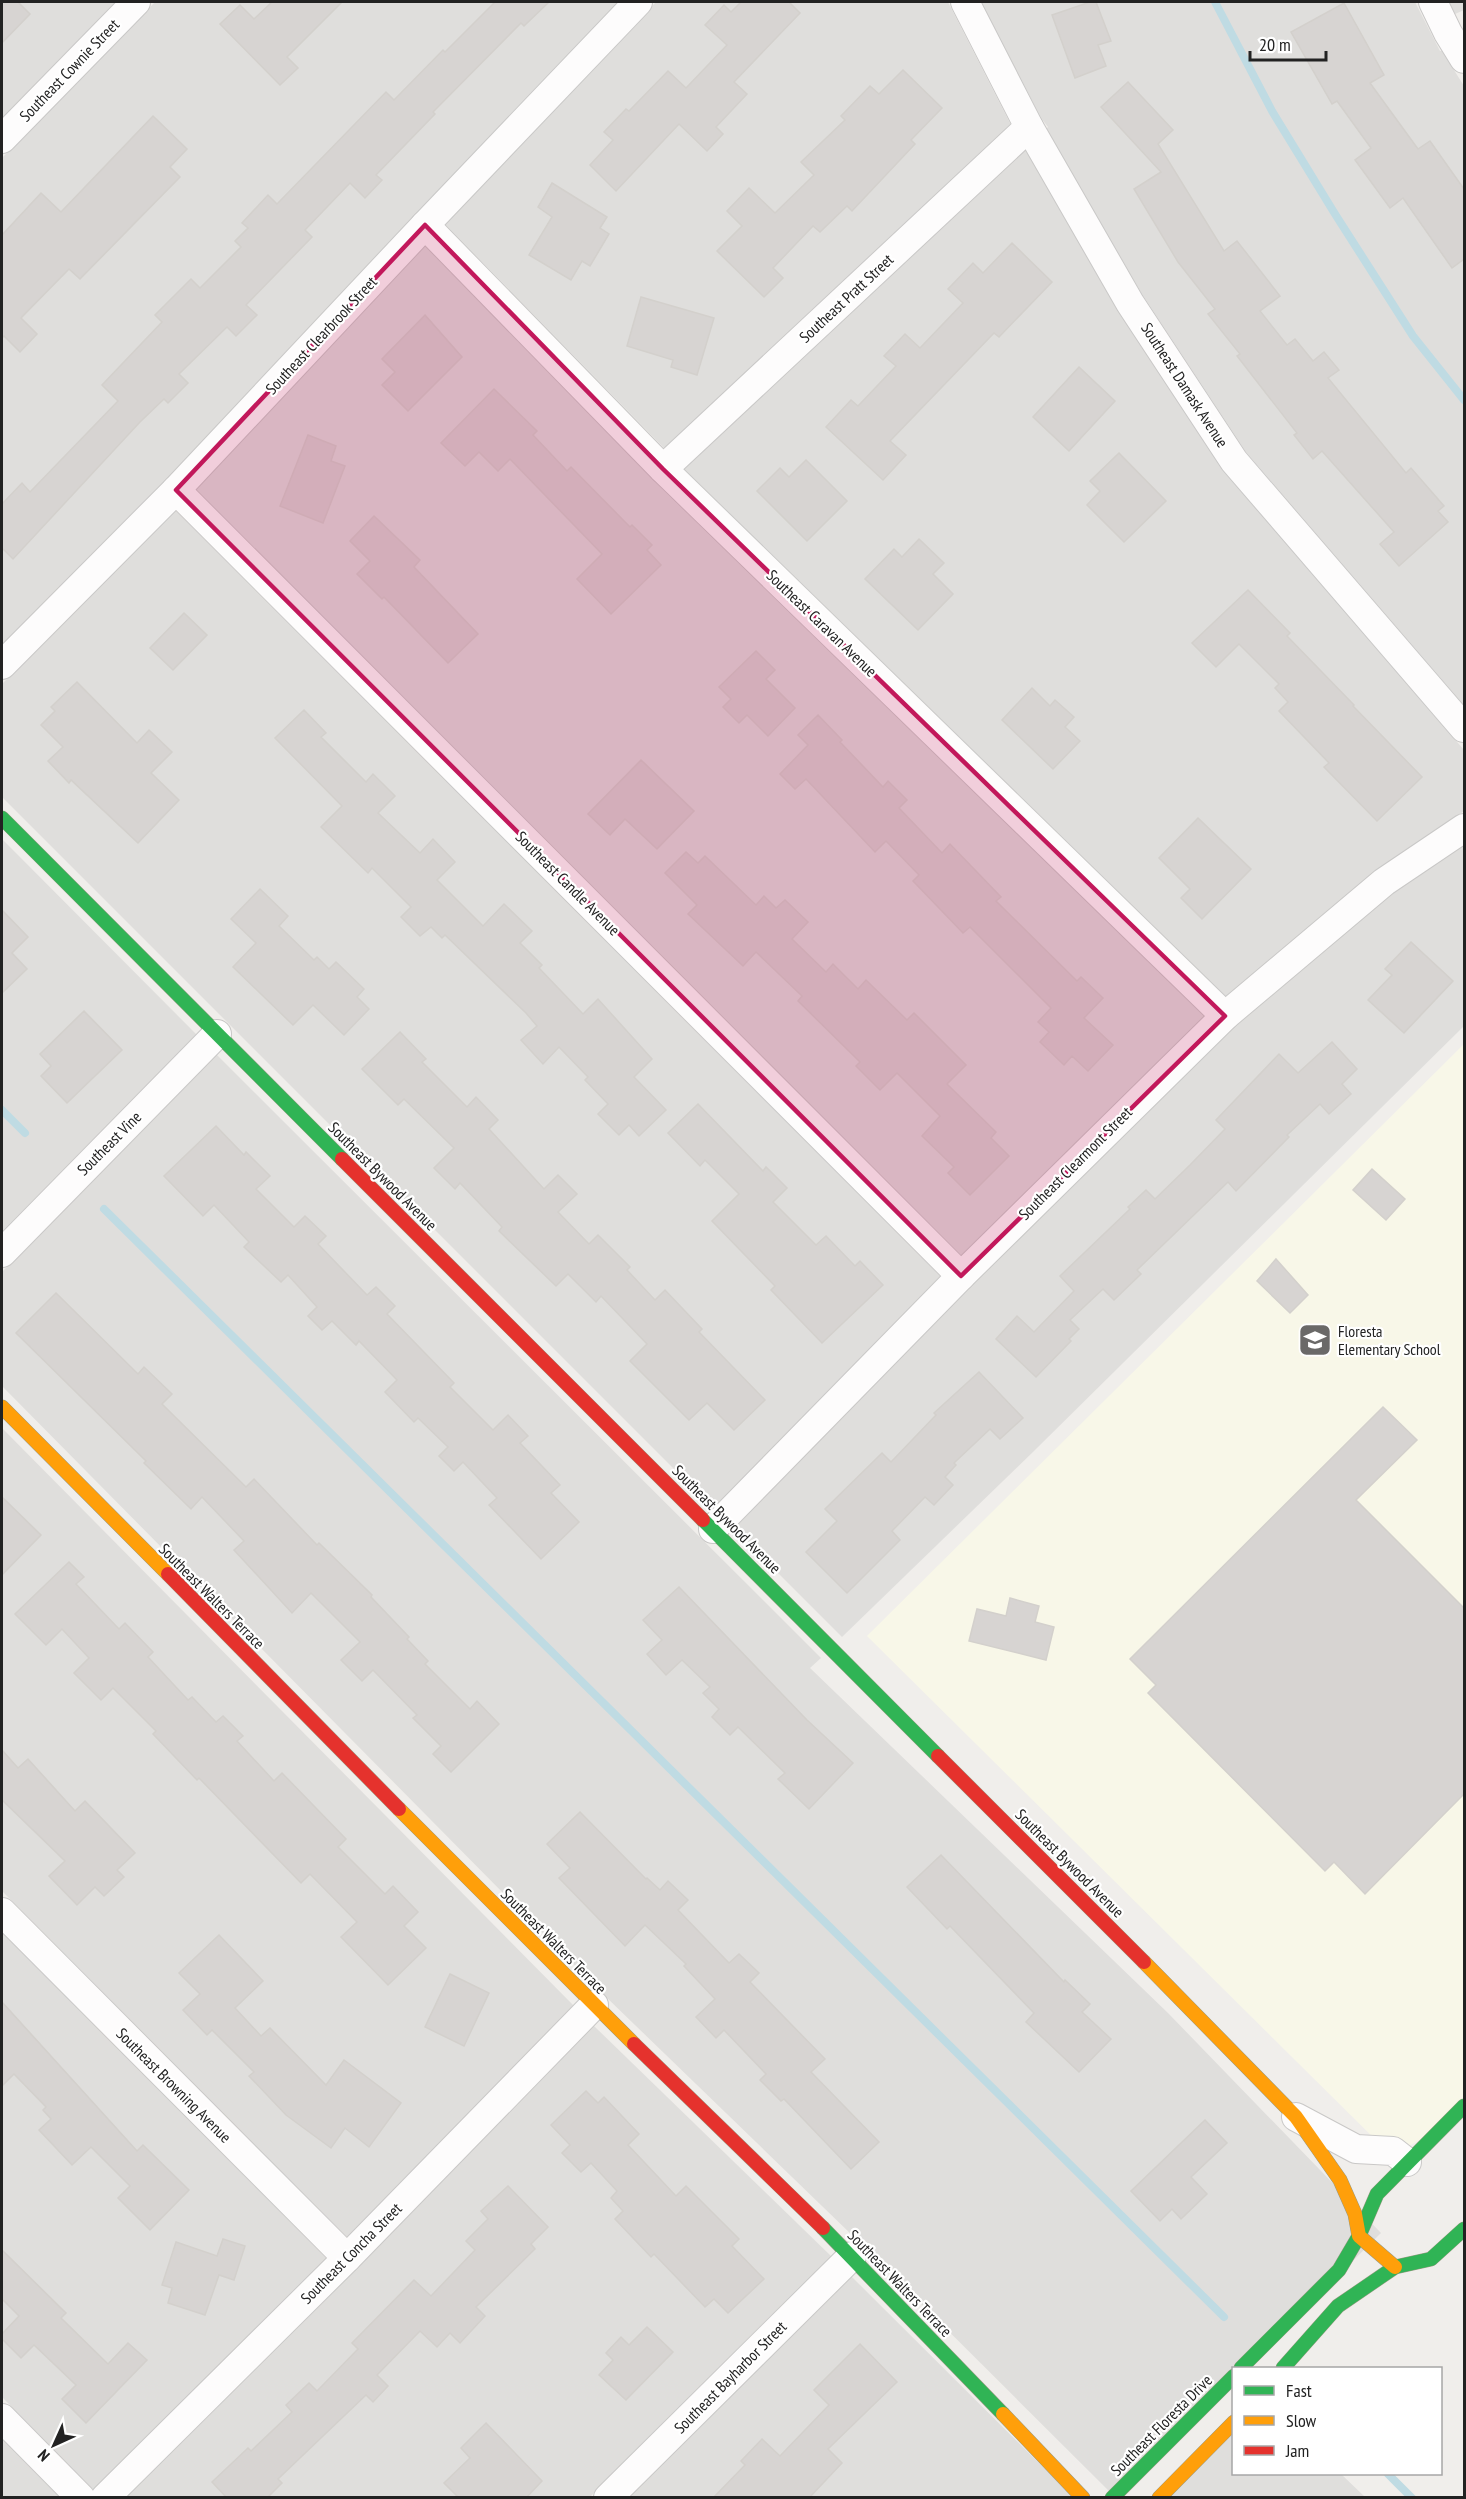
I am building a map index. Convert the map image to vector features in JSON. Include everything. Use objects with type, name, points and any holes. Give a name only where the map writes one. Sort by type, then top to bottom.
[{"type":"street","name":"Southeast Cownie Street","points":[[2,139],[136,2]]},
{"type":"street","name":"Southeast Clearbrook Street","points":[[2,665],[176,490],[424,225],[638,2]]},
{"type":"street","name":"Southeast Damask Avenue","points":[[964,2],[1029,127],[1130,303],[1234,461],[1464,728]]},
{"type":"street","points":[[1433,2],[1456,29],[1464,58]]},
{"type":"street","name":"Southeast Pratt Street","points":[[663,469],[1029,127]]},
{"type":"street","name":"Southeast Caravan Avenue","points":[[424,225],[663,469],[1225,1016]]},
{"type":"street","name":"Southeast Candle Avenue","points":[[176,490],[961,1276]]},
{"type":"street","name":"Southeast Bywood Avenue","points":[[2,818],[1236,2054],[1296,2117],[1340,2180],[1355,2214],[1359,2236]]},
{"type":"street","name":"Southeast Clearmont Street","points":[[713,1529],[961,1276],[1225,1016],[1384,882],[1464,828]]},
{"type":"street","name":"Southeast Vine","points":[[2,1253],[217,1034]]},
{"type":"street","name":"Southeast Walters Terrace","points":[[2,1407],[594,2005],[852,2256],[1083,2498]]},
{"type":"street","name":"Southeast Browning Avenue","points":[[2,1912],[347,2258]]},
{"type":"street","name":"Southeast Concha Street","points":[[105,2498],[347,2258],[594,2005]]},
{"type":"street","points":[[1242,2367],[1339,2270],[1359,2236],[1377,2194],[1464,2106]]},
{"type":"street","points":[[1296,2117],[1356,2148],[1393,2151],[1407,2162]]},
{"type":"street","points":[[1284,2367],[1338,2306],[1395,2267],[1431,2259],[1464,2229]]},
{"type":"street","points":[[1359,2236],[1395,2267]]},
{"type":"street","name":"Southeast Bayharbor Street","points":[[608,2498],[852,2256]]},
{"type":"street","name":"Southeast Floresta Drive","points":[[1112,2498],[1232,2377]]},
{"type":"street","points":[[2,2418],[81,2498]]},
{"type":"street","points":[[1159,2498],[1232,2423]]},
{"type":"highlighted area","points":[[425,225],[663,469],[1225,1016],[961,1276],[176,490]]},
{"type":"shaded area","points":[[2,2],[118,2],[2,120]]},
{"type":"shaded area","points":[[155,2],[619,2],[157,491],[2,647],[2,158]]},
{"type":"shaded area","points":[[656,2],[948,2],[1011,125],[665,449],[444,223]]},
{"type":"shaded area","points":[[981,2],[1415,2],[1440,51],[1464,86],[1464,705],[1246,452],[1142,294],[1046,129],[1048,127],[1041,118]]},
{"type":"shaded area","points":[[1449,2],[1464,2],[1464,10],[1455,14]]},
{"type":"shaded area","points":[[1025,149],[1118,311],[1223,469],[1464,750],[1464,811],[1375,872],[1226,997],[683,468]]},
{"type":"shaded area","points":[[424,245],[662,489],[1205,1017],[962,1256],[196,489]]},
{"type":"shaded area","points":[[175,510],[941,1277],[714,1509],[2,797],[2,684]]},
{"type":"shaded area","points":[[2,839],[198,1036],[2,1234]]},
{"type":"shaded area","points":[[1464,844],[1464,1026],[1035,1450],[842,1637],[733,1528],[970,1285],[1234,1026],[1391,894]]},
{"type":"shaded area","name":"Floresta Elementary School","points":[[1464,1044],[1464,2114],[1392,2156],[867,1636]]},
{"type":"shaded area","points":[[216,1054],[821,1658],[810,1668],[1168,2013],[1381,2233],[1246,2367],[1232,2367],[1232,2381],[1115,2497],[853,2236],[604,1995],[2,1386],[2,1272]]},
{"type":"shaded area","points":[[2,1428],[574,2006],[348,2238],[2,1891]]},
{"type":"shaded area","points":[[2,1933],[327,2259],[94,2490],[2,2397]]},
{"type":"shaded area","points":[[593,2025],[832,2257],[590,2497],[125,2498]]},
{"type":"shaded area","points":[[851,2276],[1074,2498],[627,2498]]},
{"type":"shaded area","points":[[1232,2420],[1232,2475],[1342,2475],[1365,2497],[1153,2498]]},
{"type":"shaded area","points":[[2,2439],[60,2497],[2,2497]]},
{"type":"building","points":[[2,2],[18,2],[30,14],[2,43]]},
{"type":"building","points":[[272,2],[342,2],[287,57],[298,68],[280,85],[220,24],[240,5],[254,19]]},
{"type":"building","points":[[495,2],[549,2],[524,26],[521,23],[433,112],[435,114],[376,175],[382,180],[365,198],[350,183],[305,230],[312,237],[246,305],[257,315],[236,336],[227,327],[179,374],[188,383],[168,403],[164,399],[140,422],[13,559],[2,548],[2,504],[22,483],[30,492],[118,401],[102,385],[162,322],[155,315],[191,279],[200,288],[241,247],[235,241],[248,228],[242,223],[268,195],[277,204],[386,92],[394,100]]},
{"type":"building","points":[[741,2],[789,2],[800,13],[734,82],[747,94],[716,127],[723,134],[707,151],[679,124],[616,191],[590,165],[613,140],[604,132],[626,109],[629,111],[668,71],[686,88],[727,45],[705,25],[724,5],[731,12]]},
{"type":"building","points":[[1096,2],[1111,41],[1098,45],[1106,66],[1075,78],[1052,15]]},
{"type":"building","points":[[1344,3],[1384,75],[1370,83],[1418,149],[1430,141],[1464,189],[1464,259],[1452,268],[1403,198],[1390,208],[1355,160],[1371,148],[1337,101],[1332,104],[1291,32]]},
{"type":"building","points":[[903,70],[942,108],[911,140],[915,144],[852,211],[847,206],[820,232],[813,226],[773,268],[783,278],[764,297],[717,251],[742,226],[727,211],[749,188],[775,213],[814,175],[801,162],[845,120],[841,116],[870,86],[879,94]]},
{"type":"building","points":[[1128,82],[1173,130],[1158,144],[1224,251],[1237,241],[1280,296],[1260,311],[1287,345],[1295,339],[1313,361],[1324,352],[1339,370],[1328,378],[1406,473],[1411,468],[1444,506],[1438,511],[1448,522],[1399,566],[1380,544],[1394,532],[1322,451],[1313,459],[1294,435],[1297,433],[1237,356],[1240,354],[1208,314],[1215,309],[1178,262],[1134,189],[1161,172],[1101,107]]},
{"type":"building","points":[[153,116],[187,149],[170,167],[180,177],[80,279],[69,269],[21,318],[37,334],[20,352],[4,336],[2,338],[2,235],[41,193],[61,212]]},
{"type":"building","points":[[552,183],[607,217],[600,228],[609,234],[590,266],[582,261],[571,280],[529,255],[552,217],[538,207]]},
{"type":"building","points":[[1012,243],[1052,282],[999,337],[994,333],[890,441],[906,455],[883,480],[826,427],[851,400],[858,406],[896,366],[884,356],[905,334],[920,348],[963,303],[948,289],[973,263],[983,273]]},
{"type":"building","points":[[641,297],[714,318],[697,375],[671,367],[673,360],[627,346]]},
{"type":"building","points":[[425,315],[462,357],[408,411],[382,385],[395,372],[382,359]]},
{"type":"building","points":[[1079,367],[1115,401],[1069,451],[1033,417]]},
{"type":"building","points":[[494,389],[537,431],[533,435],[567,471],[571,467],[630,527],[632,525],[652,545],[647,550],[661,565],[611,614],[577,579],[602,554],[510,459],[498,471],[479,452],[465,466],[441,443]]},
{"type":"building","points":[[308,435],[336,446],[331,461],[345,466],[323,523],[280,506]]},
{"type":"building","points":[[1119,453],[1166,501],[1124,542],[1087,505],[1100,491],[1090,481]]},
{"type":"building","points":[[806,460],[847,501],[807,541],[757,491],[780,468],[789,477]]},
{"type":"building","points":[[374,516],[420,560],[414,567],[478,634],[448,663],[384,597],[382,599],[357,574],[370,561],[350,541]]},
{"type":"building","points":[[919,539],[944,563],[933,574],[953,594],[918,630],[865,579],[894,549],[902,557]]},
{"type":"building","points":[[1248,590],[1290,633],[1287,636],[1422,777],[1377,821],[1324,767],[1329,763],[1279,711],[1288,702],[1275,688],[1279,684],[1239,644],[1216,667],[1192,643]]},
{"type":"building","points":[[184,613],[207,635],[173,670],[150,648]]},
{"type":"building","points":[[756,651],[775,670],[766,679],[795,708],[768,736],[747,715],[739,723],[723,707],[731,699],[719,687]]},
{"type":"building","points":[[77,682],[137,743],[149,730],[172,752],[151,773],[179,800],[138,843],[71,780],[69,783],[48,761],[63,747],[41,725],[55,711],[51,707]]},
{"type":"building","points":[[1032,688],[1050,706],[1055,700],[1074,717],[1065,727],[1080,741],[1053,769],[1002,720]]},
{"type":"building","points":[[304,710],[326,733],[321,737],[366,782],[373,774],[395,796],[378,813],[420,853],[433,839],[455,862],[437,880],[483,926],[504,904],[532,931],[520,943],[542,965],[539,968],[583,1014],[598,999],[652,1059],[634,1077],[666,1110],[639,1136],[629,1125],[619,1135],[598,1114],[608,1104],[585,1080],[588,1077],[559,1047],[543,1064],[521,1040],[537,1026],[526,1013],[445,935],[442,938],[431,927],[420,936],[401,917],[411,907],[372,868],[368,873],[321,827],[342,806],[275,738]]},
{"type":"building","points":[[818,715],[883,787],[888,781],[907,800],[899,808],[942,853],[950,844],[1001,897],[996,901],[1077,981],[1081,977],[1103,998],[1084,1018],[1113,1045],[1088,1071],[1072,1056],[1064,1065],[1040,1042],[1049,1032],[1038,1022],[1051,1008],[970,927],[963,933],[913,881],[919,875],[886,841],[875,852],[806,779],[795,789],[780,774],[808,745],[798,735]]},
{"type":"building","points":[[641,760],[694,811],[657,849],[625,819],[610,835],[588,814]]},
{"type":"building","points":[[1198,818],[1251,869],[1202,919],[1181,898],[1190,889],[1159,858]]},
{"type":"building","points":[[686,852],[698,863],[705,856],[756,905],[764,896],[776,908],[785,900],[808,922],[792,939],[826,972],[833,964],[858,989],[866,980],[907,1020],[914,1013],[966,1065],[947,1084],[996,1132],[991,1138],[1009,1156],[970,1195],[948,1173],[954,1167],[922,1136],[940,1116],[897,1073],[880,1090],[856,1066],[860,1062],[798,1001],[802,996],[756,952],[743,966],[688,914],[697,905],[665,873]]},
{"type":"building","points":[[260,889],[288,916],[279,926],[314,960],[317,957],[329,969],[336,962],[364,989],[357,997],[369,1009],[344,1035],[313,1005],[293,1025],[233,967],[256,943],[231,919]]},
{"type":"building","points":[[2,910],[28,937],[12,953],[27,969],[2,993]]},
{"type":"building","points":[[1411,942],[1453,981],[1404,1033],[1368,1000],[1392,975],[1385,969]]},
{"type":"building","points":[[84,1011],[122,1050],[67,1103],[41,1076],[51,1066],[40,1054]]},
{"type":"building","points":[[400,1032],[426,1059],[422,1062],[467,1107],[476,1097],[498,1120],[489,1129],[544,1189],[558,1175],[577,1194],[558,1212],[589,1244],[598,1235],[630,1267],[627,1270],[655,1300],[665,1290],[702,1329],[699,1332],[765,1400],[734,1430],[707,1403],[689,1420],[630,1361],[647,1344],[601,1296],[596,1302],[568,1274],[556,1286],[499,1231],[502,1227],[460,1183],[455,1189],[434,1168],[454,1148],[404,1099],[398,1105],[362,1069]]},
{"type":"building","points":[[1332,1042],[1357,1069],[1342,1084],[1351,1094],[1329,1114],[1320,1104],[1287,1135],[1289,1137],[1236,1191],[1228,1182],[1137,1270],[1141,1274],[1114,1300],[1103,1289],[1070,1320],[1079,1329],[1069,1339],[1071,1341],[1036,1377],[996,1339],[1017,1316],[1034,1332],[1074,1291],[1060,1276],[1130,1209],[1128,1207],[1146,1190],[1155,1199],[1190,1165],[1225,1129],[1216,1120],[1279,1054],[1298,1073]]},
{"type":"building","points":[[698,1104],[763,1171],[766,1167],[787,1188],[773,1202],[816,1245],[826,1236],[855,1266],[860,1261],[883,1285],[822,1343],[771,1290],[775,1286],[712,1221],[739,1194],[705,1160],[700,1166],[668,1133]]},
{"type":"building","points":[[216,1126],[244,1155],[246,1152],[270,1176],[256,1189],[294,1227],[305,1216],[326,1236],[318,1244],[367,1295],[376,1287],[395,1306],[387,1314],[454,1383],[450,1387],[493,1430],[508,1415],[528,1436],[520,1443],[560,1485],[551,1493],[579,1522],[541,1559],[489,1505],[497,1498],[463,1462],[454,1471],[439,1456],[448,1447],[418,1418],[414,1422],[385,1392],[397,1380],[359,1341],[356,1345],[332,1321],[322,1330],[308,1316],[317,1307],[288,1275],[281,1282],[244,1247],[249,1242],[214,1205],[203,1216],[164,1176]]},
{"type":"building","points":[[1372,1169],[1405,1199],[1386,1220],[1353,1190]]},
{"type":"building","points":[[1276,1259],[1308,1295],[1290,1313],[1257,1281]]},
{"type":"building","points":[[56,1293],[138,1374],[144,1367],[172,1394],[162,1404],[246,1487],[254,1479],[317,1545],[319,1543],[372,1595],[371,1597],[428,1661],[425,1664],[470,1709],[477,1701],[499,1724],[451,1772],[433,1754],[441,1746],[413,1718],[417,1715],[373,1670],[362,1681],[341,1660],[360,1642],[311,1593],[292,1613],[234,1550],[244,1541],[202,1497],[191,1509],[144,1463],[146,1461],[16,1333]]},
{"type":"building","points":[[979,1372],[1023,1418],[1000,1439],[990,1429],[954,1463],[956,1465],[945,1477],[953,1485],[934,1505],[925,1497],[892,1531],[900,1540],[847,1593],[806,1552],[837,1521],[825,1509],[882,1453],[891,1462],[936,1415],[934,1413]]},
{"type":"building","points":[[1383,1407],[1417,1440],[1356,1500],[1464,1608],[1464,1794],[1365,1894],[1334,1862],[1325,1871],[1148,1693],[1156,1685],[1130,1659]]},
{"type":"building","points":[[2,1497],[41,1535],[2,1575]]},
{"type":"building","points":[[69,1562],[84,1577],[76,1584],[119,1629],[125,1623],[153,1652],[148,1657],[188,1700],[192,1697],[216,1722],[223,1716],[243,1736],[237,1741],[274,1781],[282,1773],[346,1839],[338,1847],[385,1894],[393,1886],[418,1912],[404,1926],[426,1948],[388,1985],[341,1937],[357,1922],[310,1874],[301,1883],[199,1778],[197,1780],[153,1734],[156,1731],[113,1688],[101,1700],[74,1673],[89,1658],[62,1629],[46,1645],[15,1614]]},
{"type":"building","points":[[679,1587],[807,1720],[853,1763],[809,1809],[778,1779],[785,1773],[738,1727],[730,1735],[712,1717],[719,1709],[703,1693],[710,1687],[682,1660],[666,1675],[647,1654],[662,1640],[643,1620]]},
{"type":"building","points":[[1010,1598],[1039,1606],[1035,1622],[1054,1627],[1046,1660],[969,1641],[977,1609],[1006,1616]]},
{"type":"building","points":[[2,1750],[18,1768],[28,1759],[75,1811],[85,1801],[135,1853],[117,1870],[124,1877],[104,1896],[95,1887],[77,1905],[49,1876],[65,1861],[2,1800]]},
{"type":"building","points":[[580,1812],[646,1879],[660,1890],[668,1881],[688,1900],[678,1910],[729,1963],[739,1954],[759,1973],[750,1982],[825,2059],[811,2072],[879,2142],[851,2169],[784,2099],[781,2101],[760,2080],[766,2074],[724,2030],[716,2038],[696,2017],[715,1999],[684,1966],[686,1964],[645,1925],[625,1946],[559,1878],[570,1868],[547,1844]]},
{"type":"building","points":[[941,1855],[1064,1982],[1065,1980],[1090,2004],[1082,2012],[1111,2039],[1079,2072],[1026,2022],[1034,2013],[950,1926],[947,1929],[907,1887]]},
{"type":"building","points":[[219,1935],[263,1981],[235,2008],[261,2036],[270,2028],[326,2085],[344,2060],[401,2103],[369,2147],[345,2128],[331,2148],[286,2115],[249,2076],[254,2072],[212,2030],[207,2035],[183,2010],[200,1994],[179,1973]]},
{"type":"building","points":[[450,1974],[489,1993],[464,2046],[425,2027]]},
{"type":"building","points":[[2,2002],[137,2151],[143,2145],[189,2190],[150,2230],[118,2198],[130,2186],[91,2147],[72,2165],[39,2130],[51,2119],[43,2110],[46,2107],[14,2074],[2,2086]]},
{"type":"building","points":[[586,2091],[598,2103],[604,2097],[639,2134],[628,2145],[676,2196],[686,2186],[739,2239],[732,2246],[764,2279],[728,2313],[714,2299],[705,2307],[654,2254],[651,2257],[615,2219],[623,2211],[611,2198],[617,2191],[591,2163],[581,2172],[562,2153],[570,2145],[551,2125]]},
{"type":"building","points":[[1205,2120],[1227,2143],[1191,2177],[1207,2194],[1181,2219],[1172,2209],[1160,2221],[1131,2191]]},
{"type":"building","points":[[508,2186],[548,2227],[531,2244],[535,2249],[476,2307],[485,2316],[460,2343],[450,2333],[437,2347],[420,2331],[377,2375],[388,2386],[373,2402],[366,2395],[278,2479],[282,2483],[267,2498],[227,2498],[212,2482],[248,2448],[251,2451],[292,2412],[286,2405],[309,2383],[317,2391],[358,2349],[352,2343],[414,2280],[431,2296],[475,2250],[466,2241],[488,2219],[481,2211]]},
{"type":"building","points":[[223,2239],[245,2246],[234,2280],[219,2275],[205,2315],[168,2303],[172,2288],[162,2285],[176,2242],[217,2256]]},
{"type":"building","points":[[2,2250],[66,2313],[61,2318],[108,2364],[128,2343],[147,2360],[86,2423],[62,2399],[76,2385],[34,2345],[21,2358],[2,2339],[2,2334],[19,2316],[2,2299]]},
{"type":"building","points":[[647,2327],[673,2352],[626,2400],[599,2375],[613,2360],[606,2353],[621,2337],[629,2345]]},
{"type":"building","points":[[860,2344],[897,2382],[828,2449],[842,2463],[809,2498],[713,2498],[745,2465],[741,2461],[762,2439],[780,2456],[829,2405],[814,2390]]},
{"type":"building","points":[[486,2423],[542,2481],[526,2498],[459,2498],[444,2483],[470,2458],[461,2448]]},
{"type":"waterway","points":[[1215,2],[1272,111],[1335,214],[1413,336],[1464,400]]},
{"type":"waterway","points":[[2,1110],[25,1133]]},
{"type":"waterway","points":[[104,1209],[1224,2317]]},
{"type":"waterway","points":[[1389,2475],[1412,2498]]},
{"type":"traffic: fast","points":[[2,818],[342,1159]]},
{"type":"traffic: fast","points":[[703,1520],[938,1756]]},
{"type":"traffic: fast","points":[[1242,2367],[1339,2270],[1359,2236],[1377,2194],[1464,2106]]},
{"type":"traffic: fast","points":[[823,2228],[1003,2414]]},
{"type":"traffic: fast","points":[[1284,2367],[1338,2306],[1395,2267],[1431,2259],[1464,2229]]},
{"type":"traffic: fast","points":[[1112,2498],[1232,2378]]},
{"type":"traffic: slow","points":[[2,1407],[168,1574]]},
{"type":"traffic: slow","points":[[399,1809],[634,2044]]},
{"type":"traffic: slow","points":[[1144,1962],[1296,2117],[1340,2180],[1355,2214],[1359,2236],[1395,2267]]},
{"type":"traffic: slow","points":[[1003,2414],[1083,2498]]},
{"type":"traffic: slow","points":[[1159,2498],[1232,2424]]},
{"type":"traffic: jam","points":[[342,1159],[703,1520]]},
{"type":"traffic: jam","points":[[168,1574],[399,1809]]},
{"type":"traffic: jam","points":[[938,1756],[1144,1962]]},
{"type":"traffic: jam","points":[[634,2044],[823,2228]]},
{"type":"place","name":"Floresta Elementary School","points":[[1315,1340]]}]
